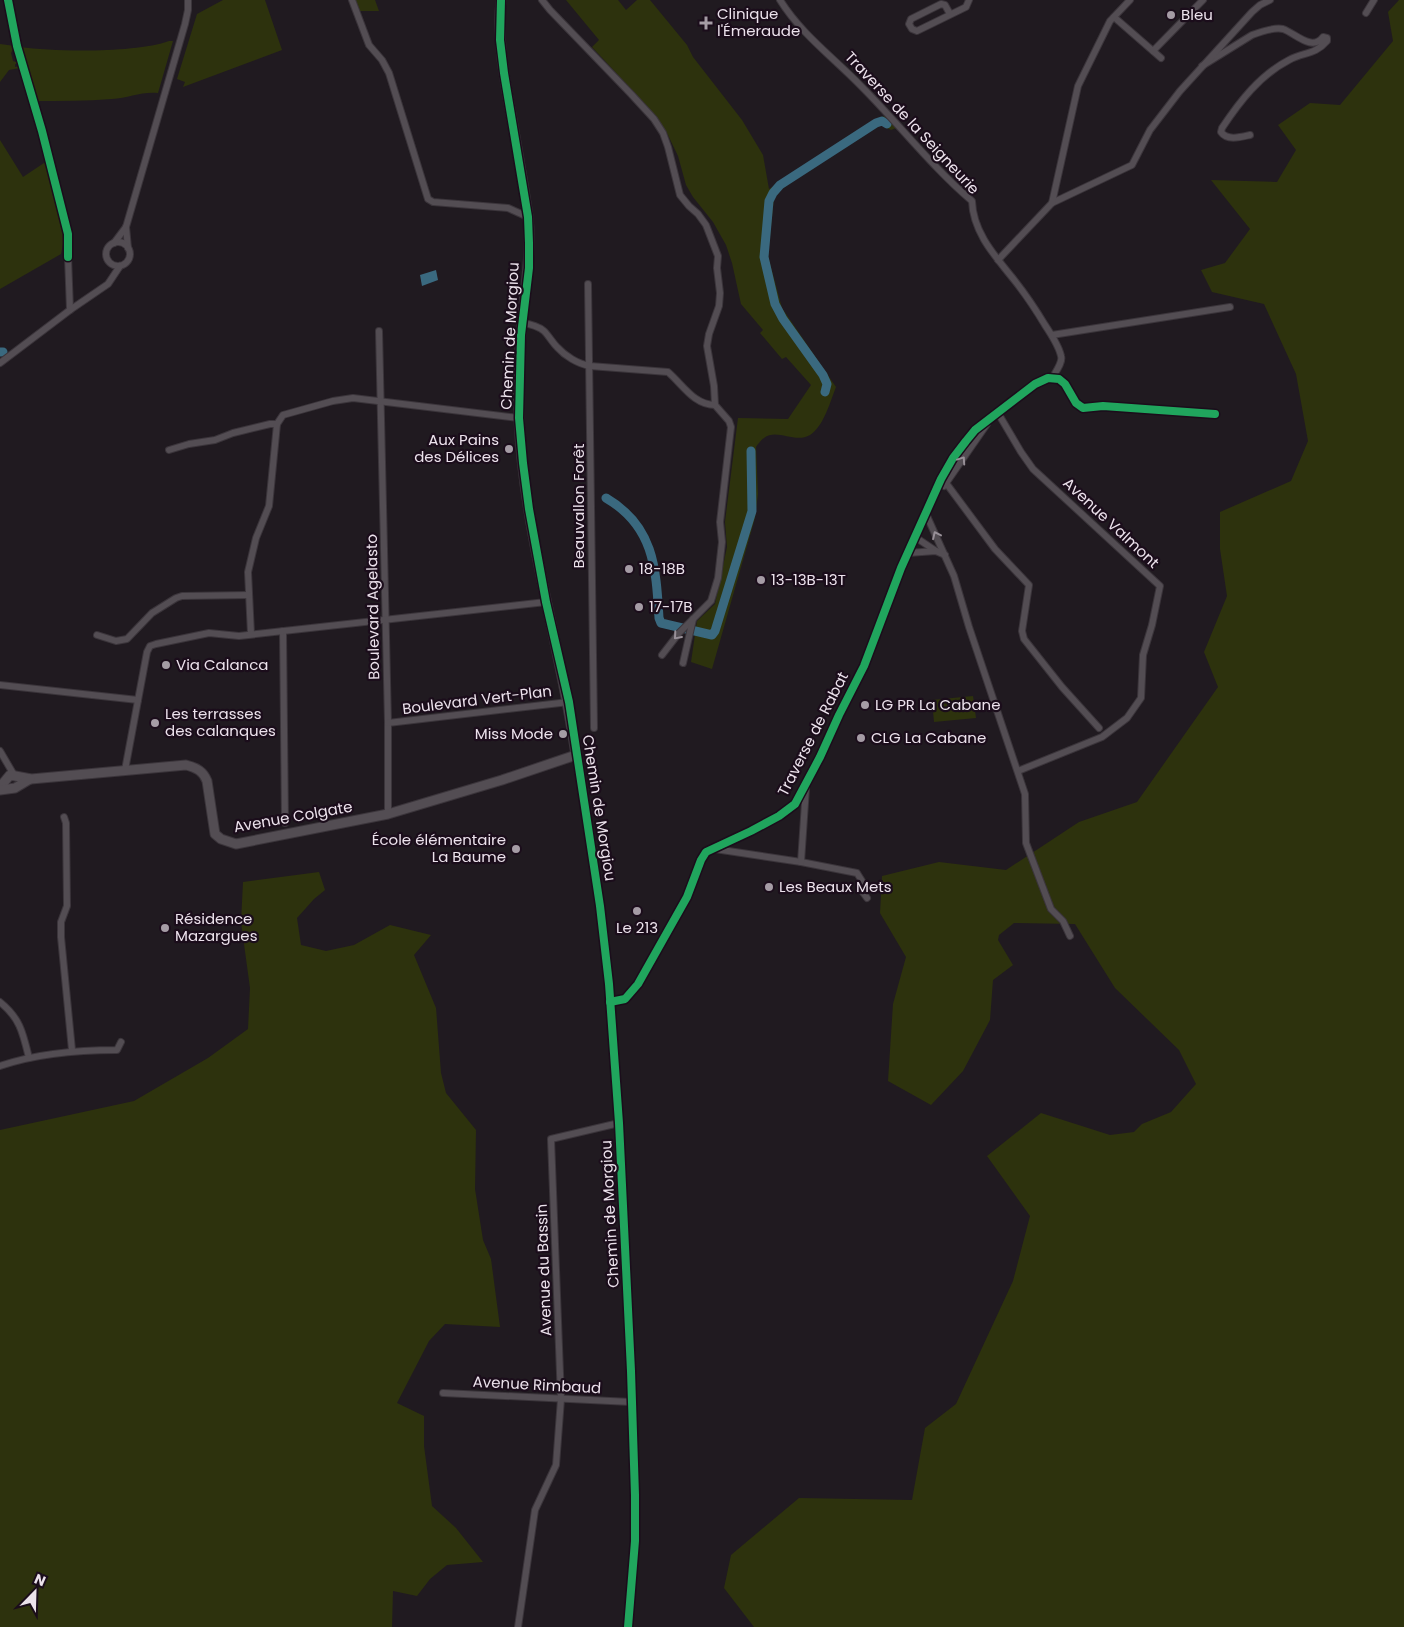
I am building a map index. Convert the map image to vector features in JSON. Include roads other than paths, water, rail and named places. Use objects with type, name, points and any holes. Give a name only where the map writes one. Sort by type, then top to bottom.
[{"type":"street","points":[[116,266],[109,261],[106,252],[126,227],[184,29],[188,0]]},
{"type":"street","points":[[352,0],[369,45],[382,60],[388,73],[428,199],[433,202],[508,208],[528,217]]},
{"type":"street","name":"Chemin de Morgiou","points":[[501,0],[500,40],[504,73],[528,217],[529,268],[522,323],[519,418],[528,500],[546,602],[568,702],[604,938],[610,1002],[619,1123],[631,1402],[635,1541],[628,1627]]},
{"type":"street","points":[[542,0],[654,119],[663,133],[668,147],[680,195],[706,225],[718,256],[719,306],[707,339],[715,405],[729,421],[731,427],[720,522],[722,542],[718,578],[711,601],[693,618],[662,656]]},
{"type":"street","name":"Traverse de la Seigneurie","points":[[780,0],[786,10],[814,41],[861,86],[949,181],[972,201],[972,208],[985,243],[1016,282],[1052,335],[1062,356],[1053,377]]},
{"type":"street","points":[[950,14],[945,5],[941,4],[911,19],[909,24],[912,30],[917,31],[966,7],[969,0]]},
{"type":"street","points":[[1052,203],[1078,86],[1110,21],[1130,0]]},
{"type":"street","points":[[1153,51],[1203,0]]},
{"type":"street","points":[[998,260],[1052,203],[1132,165],[1150,130],[1202,66],[1252,12],[1270,0]]},
{"type":"street","points":[[1366,13],[1374,0]]},
{"type":"street","points":[[1114,16],[1161,58]]},
{"type":"street","points":[[1202,66],[1252,35],[1267,31],[1283,29],[1308,42],[1316,42],[1323,37],[1327,38],[1327,41],[1317,51],[1291,59],[1264,77],[1238,104],[1221,132],[1223,136],[1228,137],[1250,135]]},
{"type":"street","points":[[116,266],[127,262],[129,258],[126,227]]},
{"type":"street","points":[[114,243],[122,243],[128,248]]},
{"type":"street","points":[[68,257],[70,310]]},
{"type":"street","points":[[0,363],[108,284],[114,275],[116,266]]},
{"type":"street","name":"Beauvallon Forêt","points":[[588,284],[594,728]]},
{"type":"street","points":[[1052,335],[1230,307]]},
{"type":"street","points":[[522,323],[530,324],[545,332],[557,347],[570,358],[590,366],[668,372],[696,399],[706,405],[715,405]]},
{"type":"street","name":"Boulevard Agelasto","points":[[379,331],[388,724],[388,814]]},
{"type":"street","points":[[936,551],[908,553],[933,499],[944,481],[953,458],[975,430],[1035,384],[1048,378],[1059,379],[1065,384],[1076,403],[1083,408],[1103,406],[1215,414]]},
{"type":"street","points":[[251,634],[248,572],[256,538],[269,506],[277,423],[286,413],[332,401],[353,398],[519,418]]},
{"type":"street","name":"Avenue Valmont","points":[[998,413],[1021,452],[1034,469],[1160,586],[1152,625],[1143,655],[1141,698],[1127,718],[1102,737],[1018,772]]},
{"type":"street","points":[[169,450],[277,423]]},
{"type":"street","points":[[944,481],[995,549],[1029,585],[1022,631],[1024,639],[1062,687],[1099,728]]},
{"type":"street","points":[[926,514],[954,576],[969,627],[1025,794],[1026,843],[1052,909],[1063,921],[1070,936]]},
{"type":"street","points":[[915,537],[946,556]]},
{"type":"street","name":"Traverse de Rabat","points":[[610,1002],[625,999],[638,984],[687,897],[700,860],[706,852],[751,831],[795,804],[864,666],[908,553]]},
{"type":"street","points":[[97,635],[116,641],[127,639],[152,613],[182,596],[249,595]]},
{"type":"street","points":[[126,770],[146,652],[150,646],[209,633],[239,636],[283,632],[546,602]]},
{"type":"street","points":[[683,663],[693,618]]},
{"type":"street","points":[[283,632],[285,823]]},
{"type":"street","points":[[0,685],[138,700]]},
{"type":"street","name":"Boulevard Vert-Plan","points":[[388,724],[568,702]]},
{"type":"street","points":[[0,751],[6,763],[9,783]]},
{"type":"street","name":"Avenue Colgate","points":[[9,783],[31,779],[186,765],[198,769],[204,774],[207,781],[215,834],[227,842],[242,842],[388,814],[502,780],[576,755]]},
{"type":"street","points":[[801,862],[806,784]]},
{"type":"street","points":[[64,817],[66,823],[67,906],[61,922],[61,937],[72,1050]]},
{"type":"street","points":[[714,848],[857,873],[862,881],[862,891],[867,898]]},
{"type":"street","points":[[0,1002],[12,1011],[20,1026],[29,1058]]},
{"type":"street","points":[[0,1066],[29,1058],[72,1050],[117,1050],[121,1042]]},
{"type":"street","name":"Avenue du Bassin","points":[[518,1627],[536,1510],[556,1465],[561,1399],[551,1139],[619,1123]]},
{"type":"street","name":"Avenue Rimbaud","points":[[443,1393],[631,1402]]},
{"type":"water","points":[[436,270],[438,280],[422,286],[420,275]]},
{"type":"waterway","points":[[825,392],[827,384],[823,375],[783,319],[775,304],[764,257],[769,201],[780,185],[876,123],[882,121],[887,124]]},
{"type":"waterway","points":[[606,498],[622,509],[643,535],[654,565],[661,623],[712,635],[715,631],[752,511],[751,451]]},
{"type":"place","name":"Bleu","points":[[1171,15]]},
{"type":"place","name":"Clinique l'Émeraude","points":[[706,23]]},
{"type":"place","name":"Aux Pains des Délices","points":[[509,449]]},
{"type":"place","name":"18-18B","points":[[629,569]]},
{"type":"place","name":"13-13B-13T","points":[[761,580]]},
{"type":"place","name":"17-17B","points":[[639,607]]},
{"type":"place","name":"Via Calanca","points":[[166,665]]},
{"type":"place","name":"LG PR La Cabane","points":[[865,705]]},
{"type":"place","name":"Les terrasses des calanques","points":[[155,723]]},
{"type":"place","name":"Miss Mode","points":[[563,734]]},
{"type":"place","name":"CLG La Cabane","points":[[861,738]]},
{"type":"place","name":"École élémentaire La Baume","points":[[516,849]]},
{"type":"place","name":"Les Beaux Mets","points":[[769,887]]},
{"type":"place","name":"Le 213","points":[[637,911]]},
{"type":"place","name":"Résidence Mazargues","points":[[165,928]]}]
